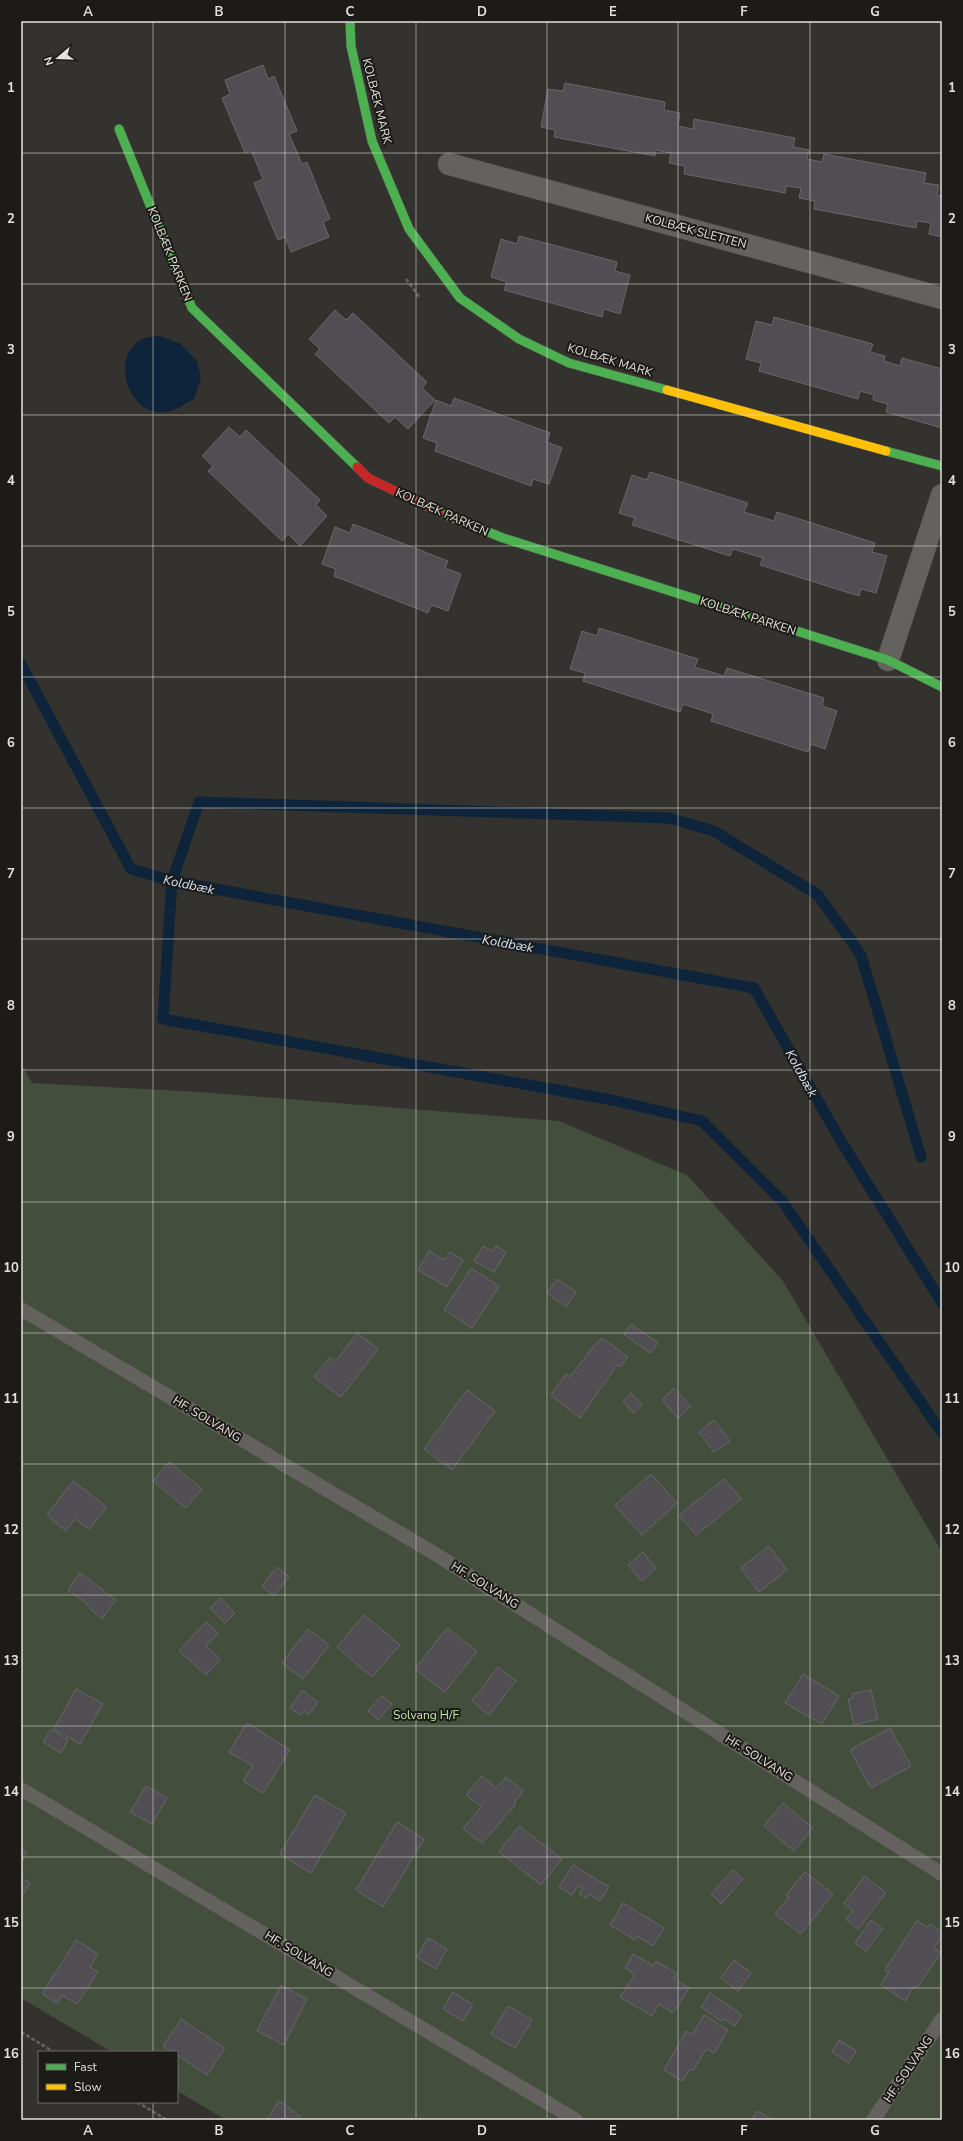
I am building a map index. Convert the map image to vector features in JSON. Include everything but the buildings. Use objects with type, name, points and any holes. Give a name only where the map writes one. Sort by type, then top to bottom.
[{"type":"street","name":"KOLBÆK MARK","points":[[350,21],[351,46],[372,141],[409,229],[460,298],[519,339],[569,362],[942,466]]},
{"type":"street","name":"KOLBÆK PARKEN","points":[[119,129],[192,308],[368,478],[424,506],[503,538],[888,660],[942,687]]},
{"type":"street","name":"KOLBÆK SLETTEN","points":[[449,164],[942,298]]},
{"type":"street","points":[[888,660],[942,495]]},
{"type":"lane","name":"HF. SOLVANG","points":[[21,1309],[437,1555],[942,1874]]},
{"type":"lane","name":"HF. SOLVANG","points":[[21,1789],[576,2120]]},
{"type":"lane","name":"HF. SOLVANG","points":[[873,2120],[942,2019]]},
{"type":"path","points":[[21,2032],[52,2051]]},
{"type":"path","points":[[139,2103],[166,2120]]},
{"type":"green space","name":"Solvang H/F","points":[[21,1063],[32,1083],[200,1092],[559,1121],[687,1175],[783,1281],[942,1552],[942,2120],[226,2120],[178,2092],[178,2051],[110,2051],[21,1998]]},
{"type":"water","points":[[160,336],[181,344],[197,361],[201,378],[194,399],[174,410],[159,412],[146,408],[135,399],[128,386],[125,372],[127,359],[133,347],[145,338]]},
{"type":"waterway","name":"Koldbæk","points":[[21,664],[131,869],[172,881],[754,988],[842,1143],[942,1303]]},
{"type":"waterway","points":[[921,1157],[861,955],[818,895],[714,831],[669,818],[199,802],[172,881],[163,1019],[612,1100],[702,1121],[783,1202],[942,1433]]},
{"type":"traffic: fast","points":[[350,21],[351,46],[372,141],[409,229],[460,298],[519,339],[569,363],[667,390]]},
{"type":"traffic: fast","points":[[119,129],[192,308],[357,467]]},
{"type":"traffic: fast","points":[[886,451],[942,466]]},
{"type":"traffic: fast","points":[[439,512],[503,538],[888,660],[942,687]]},
{"type":"traffic: slow","points":[[667,390],[886,451]]},
{"type":"traffic: jam","points":[[357,467],[368,478],[439,512]]}]
